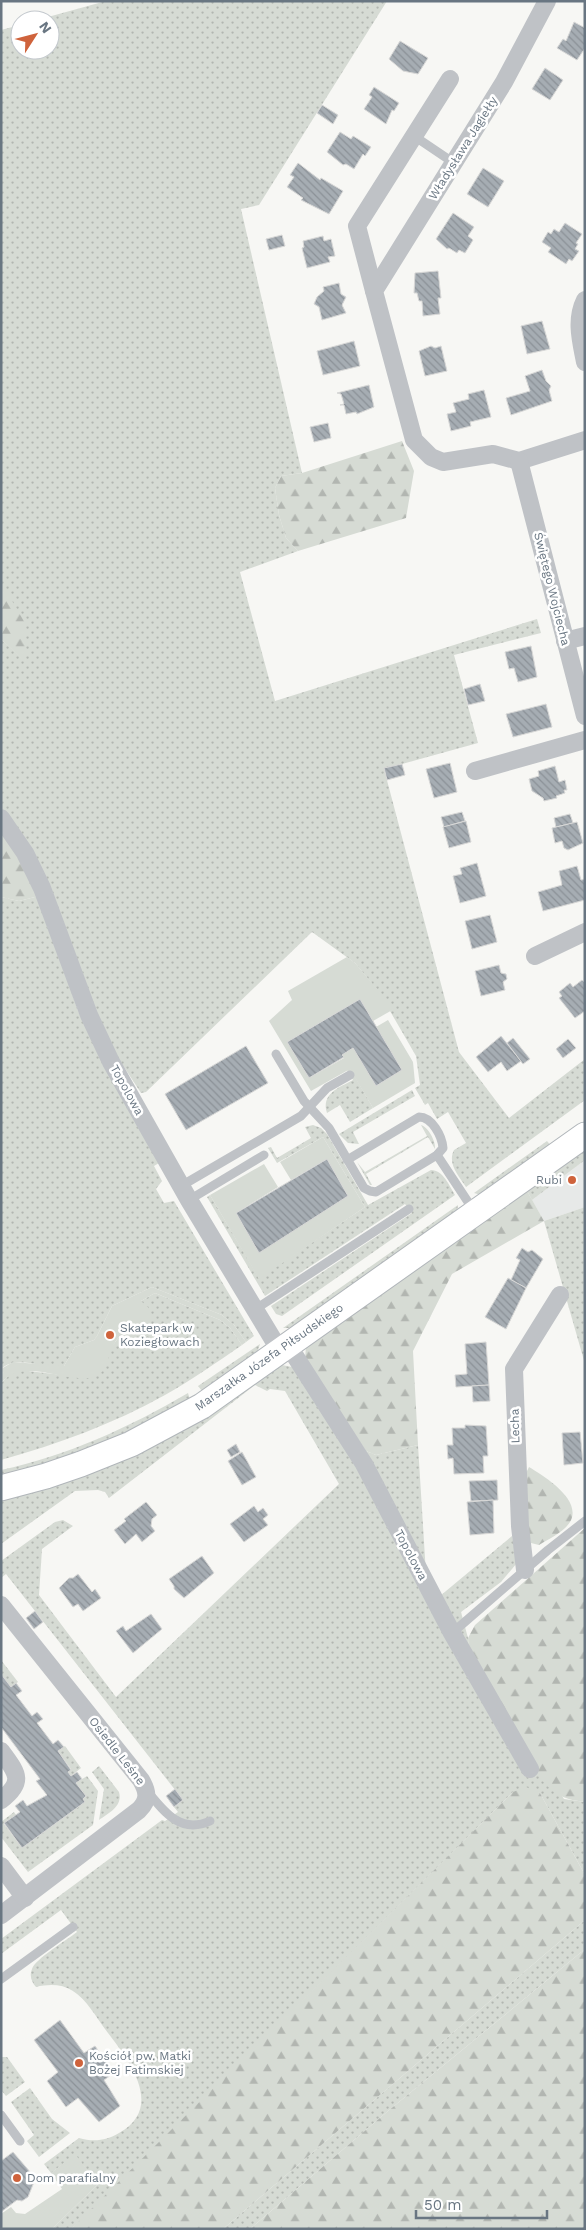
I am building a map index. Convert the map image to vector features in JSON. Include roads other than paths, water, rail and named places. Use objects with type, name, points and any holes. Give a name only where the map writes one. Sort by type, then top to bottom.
[{"type":"street","name":"Władysława Jagiełły","points":[[374,291],[504,82],[547,1]]},
{"type":"street","points":[[450,79],[357,226],[414,440],[431,457],[443,462],[454,462],[493,454],[519,461],[585,440]]},
{"type":"street","points":[[585,300],[580,314],[579,329],[585,362]]},
{"type":"street","name":"Świętego Wojciecha","points":[[519,461],[585,716]]},
{"type":"street","points":[[565,641],[585,636]]},
{"type":"street","points":[[475,771],[585,740]]},
{"type":"street","name":"Topolowa","points":[[1,818],[26,853],[42,888],[89,1015],[111,1062],[254,1310],[284,1348],[364,1464],[452,1633],[530,1769]]},
{"type":"street","points":[[535,956],[585,932]]},
{"type":"street","name":"Marszałka Józefa Piłsudskiego","points":[[1,1488],[46,1476],[131,1444],[202,1406],[585,1135]]},
{"type":"street","name":"Lecha","points":[[525,1570],[519,1501],[514,1369],[560,1295]]},
{"type":"street","name":"Osiedle Leśne","points":[[1,1605],[147,1790],[147,1798],[139,1810],[1,1915]]},
{"type":"street","points":[[1,1751],[16,1770],[17,1776],[14,1789],[1,1800]]},
{"type":"street","points":[[1,1866],[25,1898]]},
{"type":"lane","points":[[414,136],[454,163]]},
{"type":"lane","points":[[276,1054],[309,1109],[329,1128],[347,1160],[364,1188],[376,1192],[437,1155],[443,1148],[442,1142],[430,1121],[425,1117],[419,1117],[347,1160]]},
{"type":"lane","points":[[185,1193],[309,1109],[327,1088],[350,1075]]},
{"type":"lane","points":[[185,1193],[264,1155]]},
{"type":"lane","points":[[437,1155],[476,1213]]},
{"type":"lane","points":[[254,1310],[409,1209]]},
{"type":"lane","points":[[452,1633],[525,1570],[585,1522]]},
{"type":"lane","points":[[147,1790],[169,1817],[181,1824],[194,1826],[210,1821]]},
{"type":"lane","points":[[1,1979],[73,1927]]},
{"type":"lane","points":[[1,2115],[20,2141]]},
{"type":"place","name":"Rubi","points":[[572,1180]]},
{"type":"place","name":"Skatepark w Koziegłowach","points":[[110,1335]]},
{"type":"place","name":"Kościół pw. Matki Bożej Fatimskiej","points":[[79,2063]]},
{"type":"place","name":"Dom parafialny","points":[[17,2178]]}]
